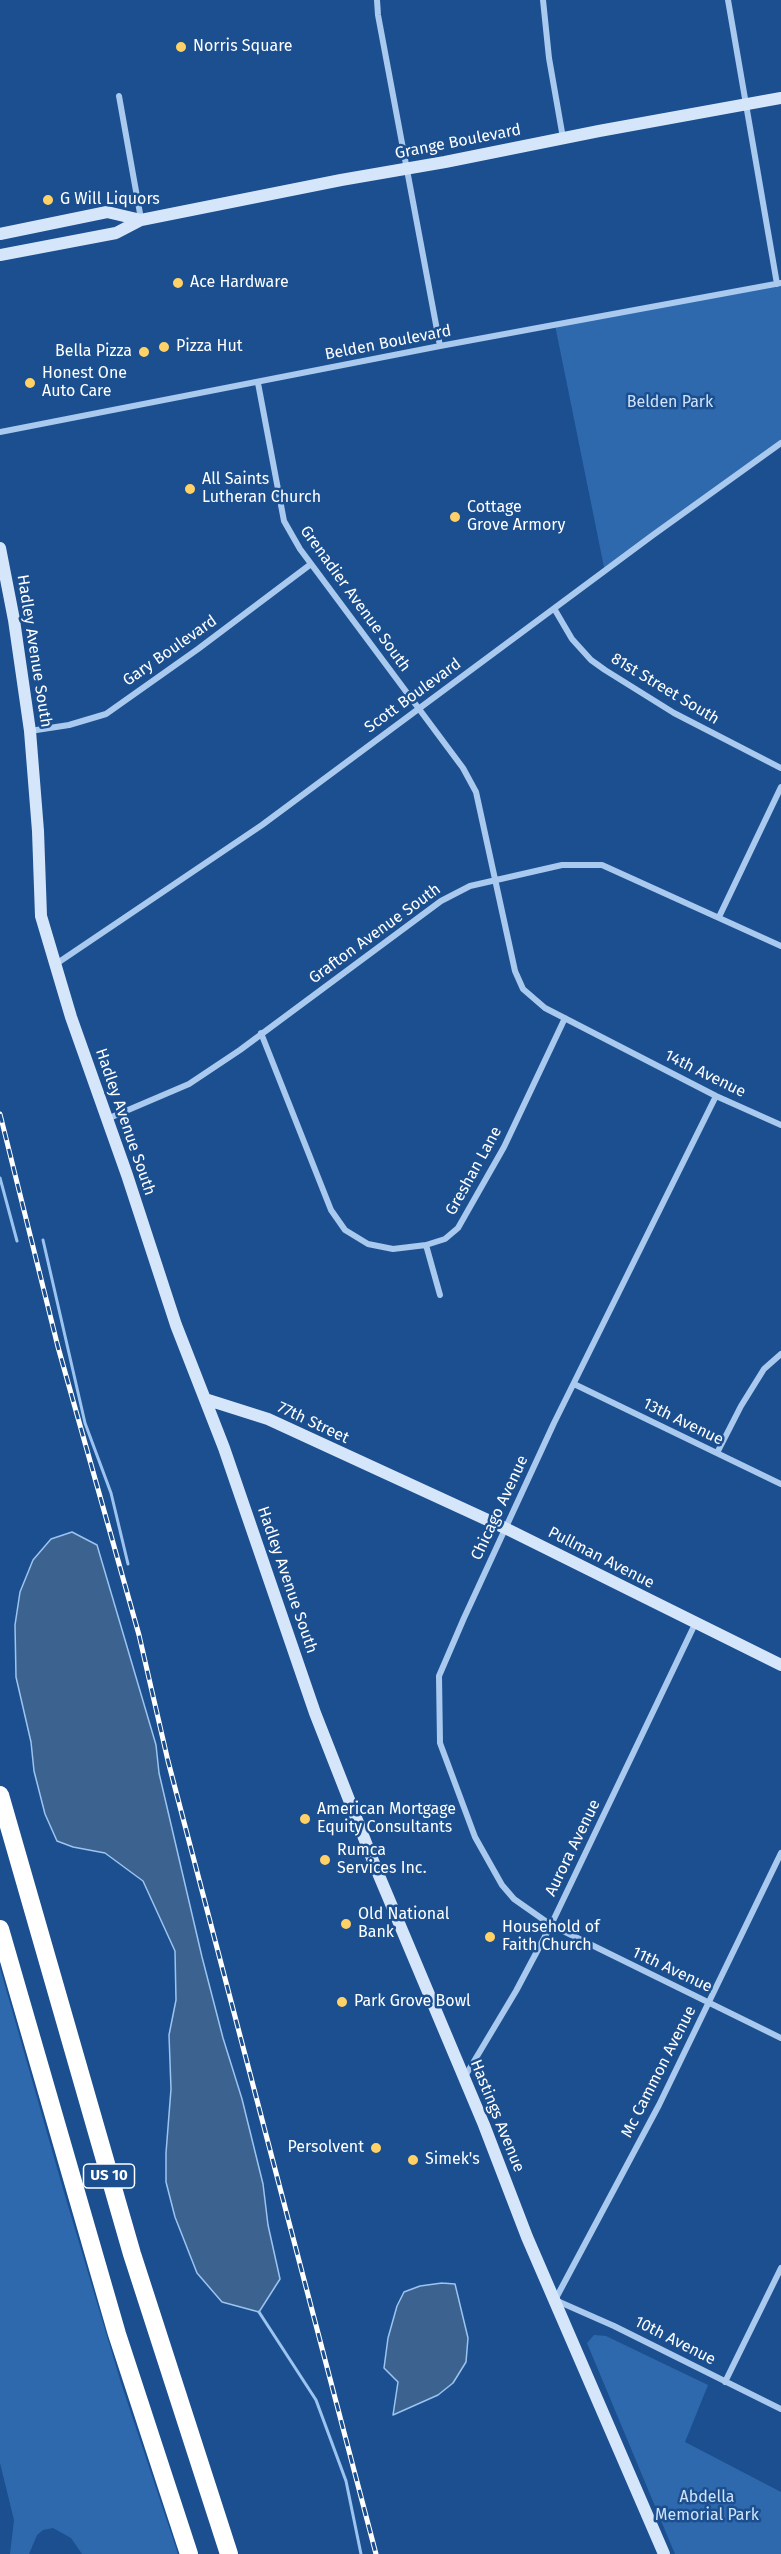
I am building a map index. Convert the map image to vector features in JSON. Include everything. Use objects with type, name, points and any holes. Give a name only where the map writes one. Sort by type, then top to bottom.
[{"type":"highway","name":"US 10","points":[[0,1795],[132,2254],[229,2554]]},
{"type":"highway","name":"US 10","points":[[0,1929],[111,2313],[189,2554]]},
{"type":"street","points":[[377,0],[440,346]]},
{"type":"street","points":[[543,0],[549,58],[563,138]]},
{"type":"street","points":[[728,0],[779,284]]},
{"type":"street","points":[[119,96],[141,220]]},
{"type":"street","name":"Grange Boulevard","points":[[0,255],[116,233],[141,220],[781,98]]},
{"type":"street","name":"Grange Boulevard","points":[[0,234],[107,212],[141,220]]},
{"type":"street","name":"Belden Boulevard","points":[[0,432],[440,346],[779,284]]},
{"type":"street","name":"Grenadier Avenue South","points":[[258,382],[284,521],[311,564],[463,768],[476,792],[515,971],[523,989],[545,1008],[565,1018]]},
{"type":"street","name":"Scott Boulevard","points":[[55,964],[262,825],[781,443]]},
{"type":"street","name":"Hadley Avenue South","points":[[0,548],[14,620],[30,730],[38,831],[41,916],[71,1017],[176,1325],[224,1448],[306,1687]]},
{"type":"street","name":"Gary Boulevard","points":[[30,730],[69,725],[106,714],[261,603],[311,564]]},
{"type":"street","name":"81st Street South","points":[[555,610],[572,639],[591,660],[605,670],[674,713],[781,768]]},
{"type":"street","points":[[719,917],[781,788]]},
{"type":"street","name":"Grafton Avenue South","points":[[107,1119],[189,1084],[261,1034],[441,901],[470,886],[496,879],[562,865],[602,865],[781,946]]},
{"type":"street","name":"14th Avenue","points":[[565,1018],[716,1096],[781,1125]]},
{"type":"street","name":"Greshan Lane","points":[[261,1034],[330,1210],[345,1230],[379,1247],[393,1249],[426,1245],[446,1239],[458,1228],[504,1147],[565,1018]]},
{"type":"street","name":"Chicago Avenue","points":[[551,1925],[514,1899],[502,1885],[475,1837],[440,1743],[439,1676],[505,1528],[716,1096]]},
{"type":"street","points":[[426,1245],[440,1295]]},
{"type":"street","points":[[717,1453],[741,1406],[764,1369],[781,1354]]},
{"type":"street","name":"13th Avenue","points":[[574,1384],[781,1484]]},
{"type":"street","name":"77th Street","points":[[205,1399],[268,1419],[405,1484]]},
{"type":"street","name":"Pullman Avenue","points":[[405,1484],[505,1528],[781,1665]]},
{"type":"street","name":"Aurora Avenue","points":[[464,2078],[516,1991],[551,1925],[695,1624]]},
{"type":"street","name":"Hastings Avenue","points":[[306,1687],[375,1866],[555,2300],[664,2554]]},
{"type":"street","name":"Mc Cammon Avenue","points":[[555,2300],[659,2105],[781,1853]]},
{"type":"street","name":"11th Avenue","points":[[551,1925],[781,2038]]},
{"type":"street","points":[[725,2382],[781,2268]]},
{"type":"street","name":"10th Avenue","points":[[555,2300],[614,2326],[781,2409]]},
{"type":"green space","name":"Belden Park","points":[[781,283],[781,443],[605,572],[555,325]]},
{"type":"green space","points":[[0,1968],[121,2383],[178,2554],[82,2554],[71,2538],[53,2528],[43,2530],[37,2535],[29,2554],[10,2554],[14,2520],[0,2463]]},
{"type":"green space","name":"Abdella Memorial Park","points":[[594,2335],[606,2336],[708,2385],[685,2442],[781,2492],[781,2554],[675,2554],[587,2343]]},
{"type":"shaded area","points":[[72,1532],[97,1545],[156,1745],[159,1773],[202,1957],[263,2184],[268,2225],[280,2279],[259,2312],[222,2302],[197,2273],[175,2217],[166,2182],[171,2089],[169,2035],[176,2000],[175,1951],[143,1881],[105,1853],[73,1847],[57,1841],[45,1814],[34,1771],[31,1742],[16,1677],[15,1625],[20,1592],[33,1560],[51,1539]]},
{"type":"shaded area","points":[[455,2284],[468,2338],[466,2362],[453,2383],[438,2395],[393,2415],[398,2382],[384,2368],[388,2338],[397,2306],[404,2292],[420,2286]]},
{"type":"waterway","points":[[0,1178],[17,1241]]},
{"type":"waterway","points":[[43,1240],[85,1423],[111,1493],[128,1564]]},
{"type":"waterway","points":[[259,2312],[316,2400],[346,2481],[361,2554]]},
{"type":"railway","points":[[0,1114],[58,1347],[139,1635],[168,1761],[376,2554]]},
{"type":"place","name":"Norris Square","points":[[181,47]]},
{"type":"place","name":"G Will Liquors","points":[[48,200]]},
{"type":"place","name":"Ace Hardware","points":[[178,283]]},
{"type":"place","name":"Pizza Hut","points":[[164,347]]},
{"type":"place","name":"Bella Pizza","points":[[144,352]]},
{"type":"place","name":"Honest One Auto Care","points":[[30,383]]},
{"type":"place","name":"All Saints Lutheran Church","points":[[190,489]]},
{"type":"place","name":"Cottage Grove Armory","points":[[455,517]]},
{"type":"place","name":"American Mortgage Equity Consultants","points":[[305,1819]]},
{"type":"place","name":"Rumca Services Inc.","points":[[325,1860]]},
{"type":"place","name":"Old National Bank","points":[[346,1924]]},
{"type":"place","name":"Household of Faith Church","points":[[490,1937]]},
{"type":"place","name":"Park Grove Bowl","points":[[342,2002]]},
{"type":"place","name":"Persolvent","points":[[376,2148]]},
{"type":"place","name":"Simek's","points":[[413,2160]]}]
